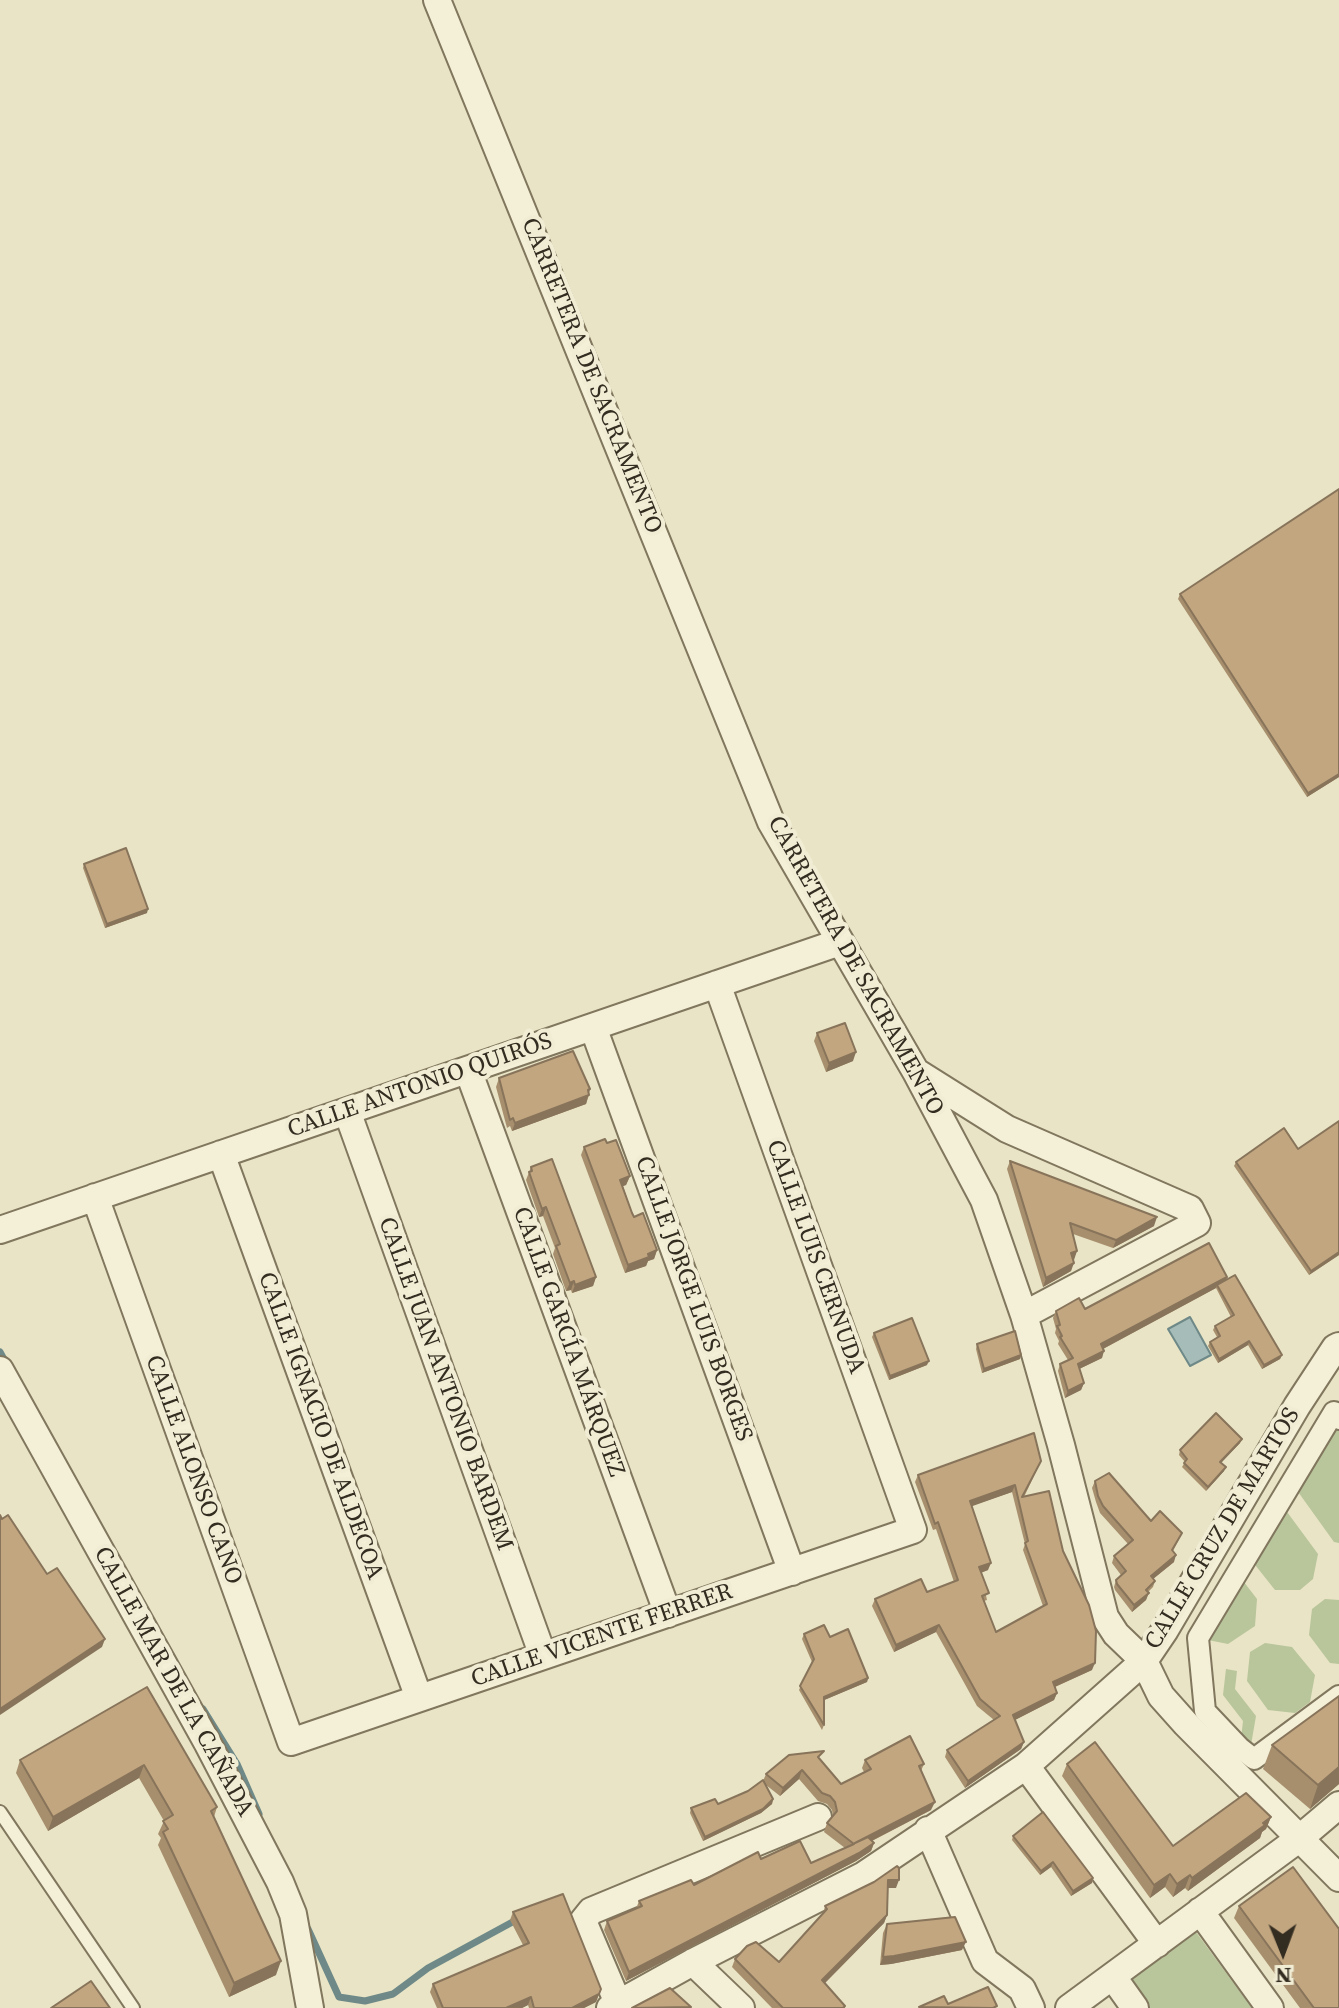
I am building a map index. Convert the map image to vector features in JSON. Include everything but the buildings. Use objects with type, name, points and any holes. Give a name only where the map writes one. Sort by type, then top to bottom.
[{"type":"street","name":"CARRETERA DE SACRAMENTO","points":[[437,0],[771,822],[916,1072],[984,1200],[1024,1315],[1105,1617],[1116,1634],[1144,1661],[1161,1696],[1240,1762],[1300,1838],[1339,1878]]},
{"type":"street","name":"CALLE ANTONIO QUIRÓS","points":[[0,1230],[840,942]]},
{"type":"street","name":"CALLE LUIS CERNUDA","points":[[717,984],[913,1530]]},
{"type":"street","name":"CALLE JORGE LUIS BORGES","points":[[593,1027],[792,1572]]},
{"type":"street","name":"CALLE GARCÍA MÁRQUEZ","points":[[468,1070],[668,1614]]},
{"type":"street","points":[[916,1072],[1007,1129],[1190,1209],[1197,1223],[1024,1315]]},
{"type":"street","name":"CALLE JUAN ANTONIO BARDEM","points":[[347,1111],[543,1656]]},
{"type":"street","name":"CALLE IGNACIO DE ALDECOA","points":[[221,1154],[419,1698]]},
{"type":"street","name":"CALLE ALONSO CANO","points":[[95,1197],[291,1742]]},
{"type":"street","name":"CALLE CRUZ DE MARTOS","points":[[614,2006],[864,1875],[1026,1766],[1144,1661],[1335,1361]]},
{"type":"street","name":"CALLE MAR DE LA CAÑADA","points":[[0,1370],[208,1744],[280,1882],[293,1914],[310,2008]]},
{"type":"street","points":[[1240,1762],[1240,1748],[1205,1711],[1198,1638],[1334,1412],[1339,1419]]},
{"type":"street","name":"CALLE VICENTE FERRER","points":[[291,1742],[913,1530]]},
{"type":"street","points":[[1240,1762],[1339,1688]]},
{"type":"street","points":[[1240,1762],[1254,1759],[1339,1696]]},
{"type":"street","points":[[1026,1766],[1157,1944]]},
{"type":"street","points":[[1069,2008],[1300,1838],[1339,1805]]},
{"type":"street","points":[[614,2006],[583,1921],[591,1911],[818,1817]]},
{"type":"street","points":[[928,1830],[985,1961],[1022,1989],[1031,2008]]},
{"type":"street","points":[[1200,1911],[1270,2008]]},
{"type":"street","points":[[693,1962],[731,2005]]},
{"type":"street","points":[[1113,1977],[1135,2008]]},
{"type":"lane","points":[[0,1812],[133,2008]]},
{"type":"green space","points":[[1339,1419],[1339,1543],[1334,1542],[1291,1482]]},
{"type":"green space","points":[[1279,1501],[1318,1554],[1313,1579],[1300,1590],[1275,1590],[1248,1556]]},
{"type":"green space","points":[[1237,1573],[1257,1599],[1255,1626],[1228,1644],[1198,1638]]},
{"type":"green space","points":[[1325,1599],[1339,1600],[1339,1664],[1330,1663],[1309,1635],[1312,1609]]},
{"type":"green space","points":[[1265,1643],[1292,1647],[1315,1675],[1310,1702],[1295,1713],[1268,1710],[1247,1681],[1250,1652]]},
{"type":"green space","points":[[1226,1669],[1237,1671],[1235,1689],[1256,1716],[1251,1745],[1240,1748],[1243,1721],[1223,1695]]},
{"type":"green space","points":[[1193,1928],[1252,2008],[1145,2008],[1125,1982]]},
{"type":"water","points":[[1190,1317],[1211,1355],[1190,1366],[1168,1329]]},
{"type":"waterway","points":[[0,1352],[7,1365]]},
{"type":"waterway","points":[[203,1709],[237,1764],[259,1814]]},
{"type":"waterway","points":[[308,1929],[339,1997],[365,2001],[393,1994],[428,1968],[518,1919]]}]
